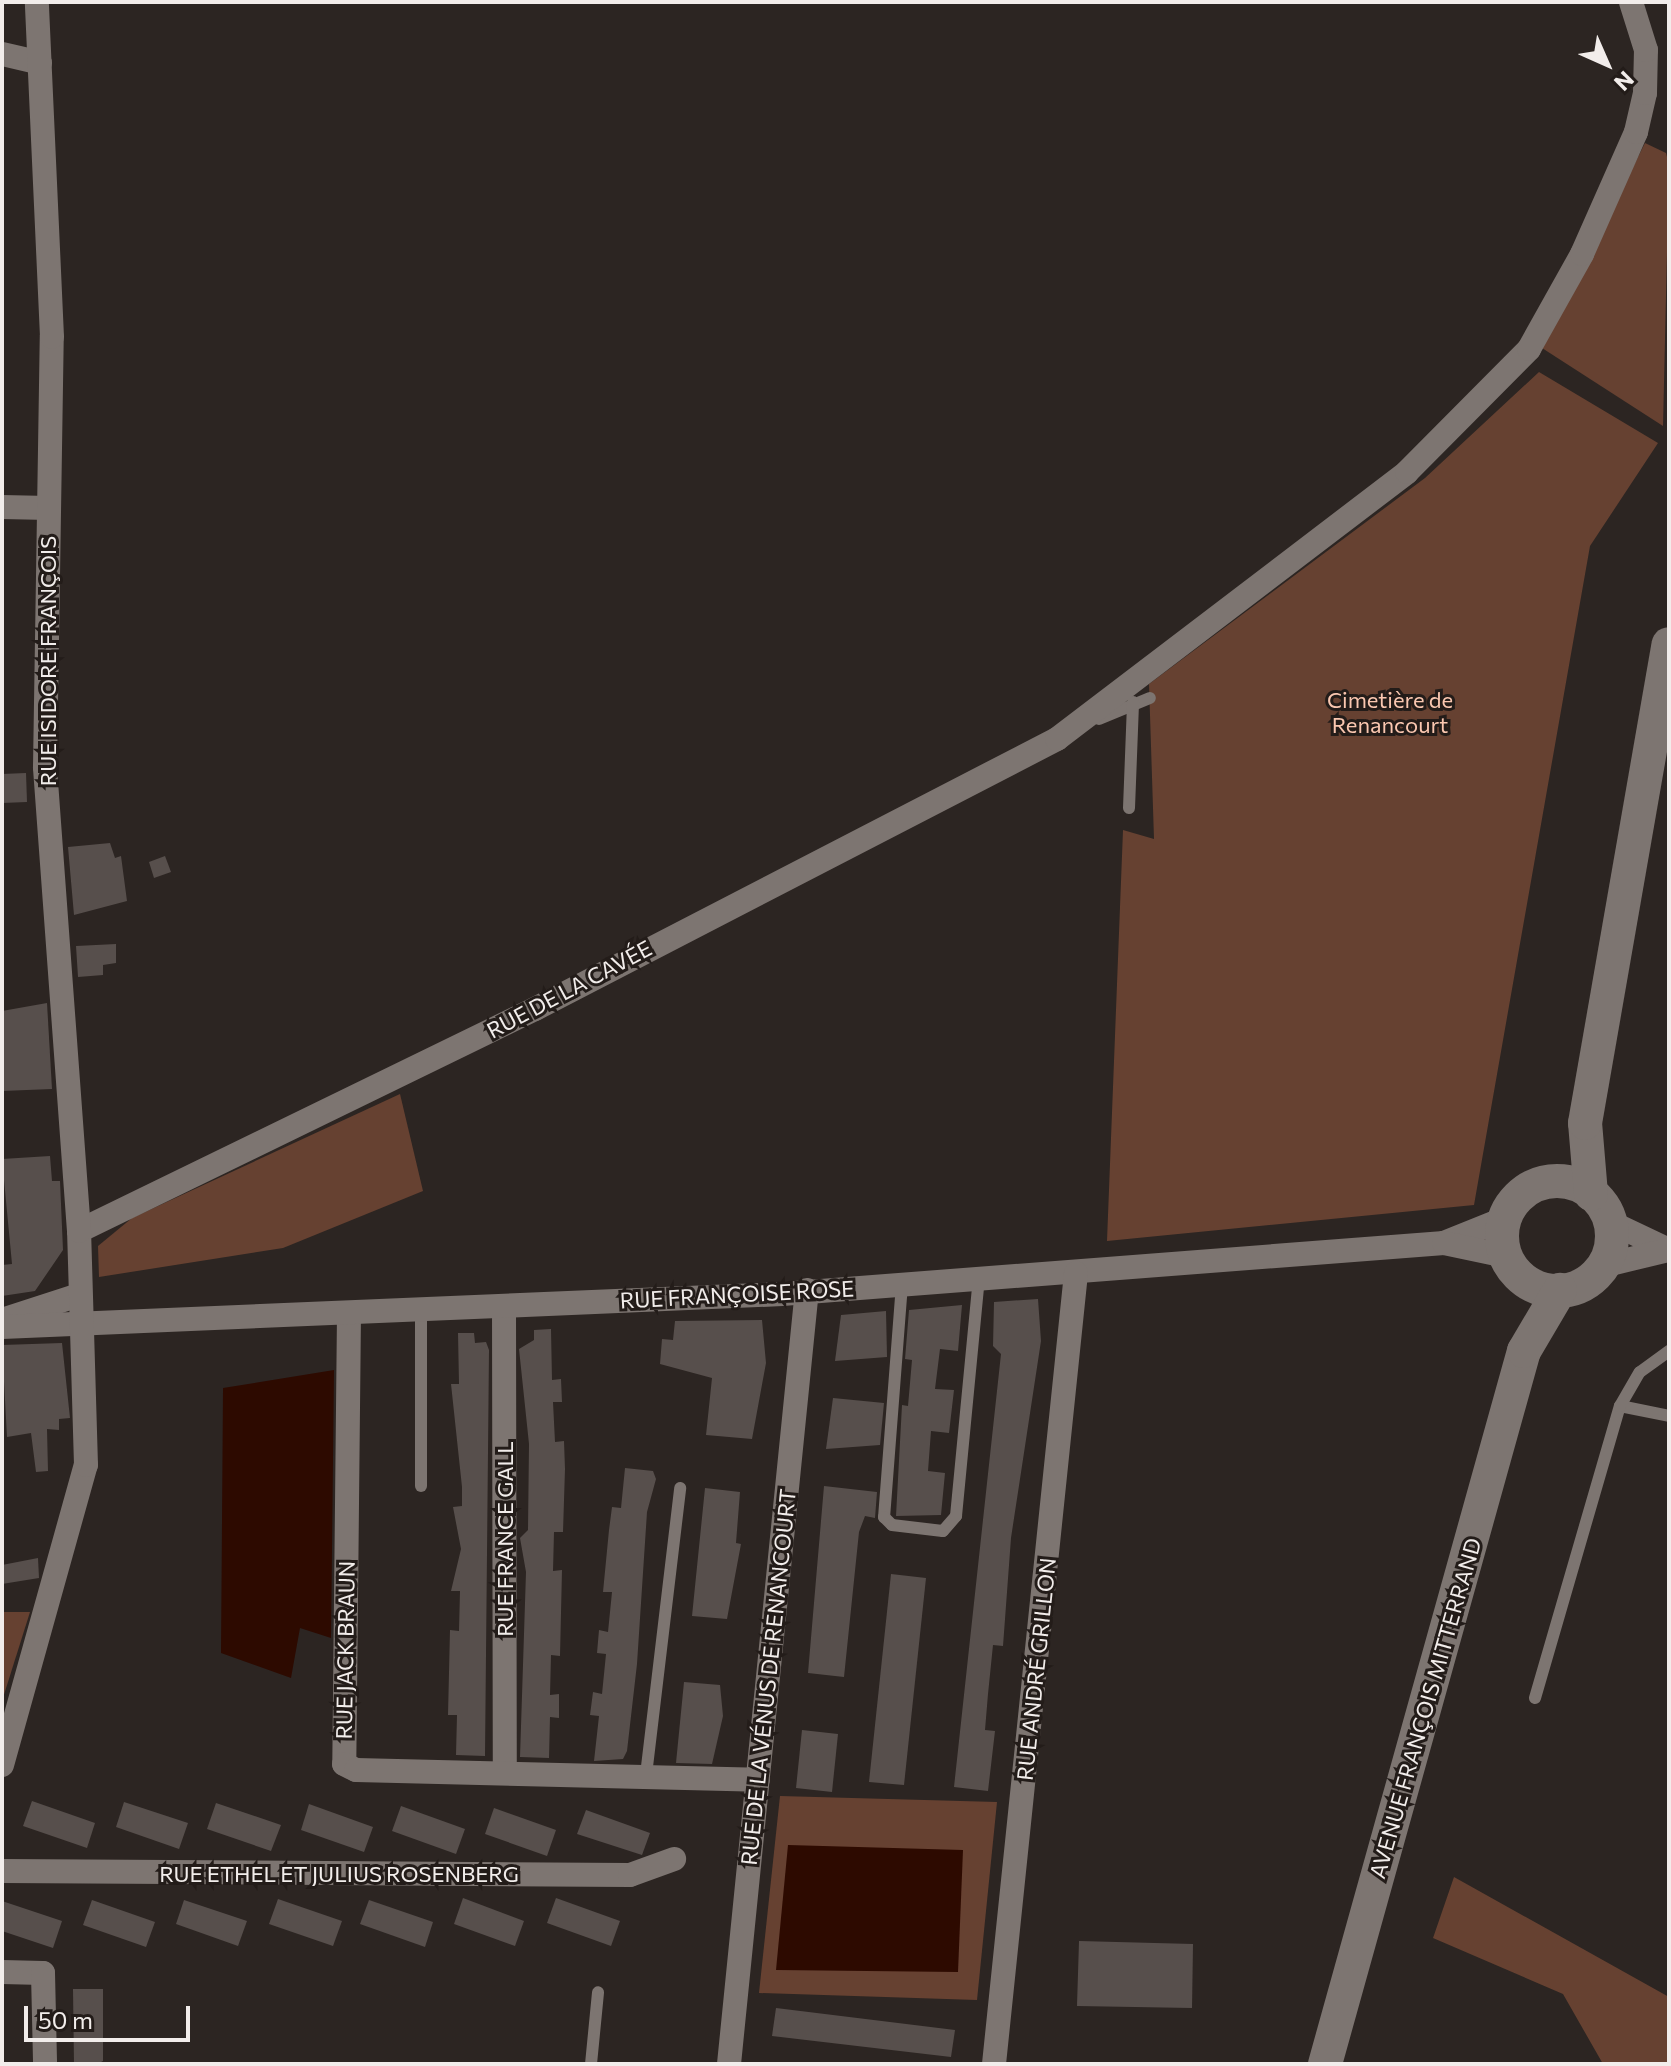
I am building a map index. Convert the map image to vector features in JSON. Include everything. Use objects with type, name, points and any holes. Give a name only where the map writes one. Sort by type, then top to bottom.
[{"type":"main road","points":[[1585,1123],[1552,1181],[1519,1196],[1506,1218],[1513,1266],[1560,1290],[1583,1284],[1602,1266],[1610,1222],[1591,1194],[1585,1123],[1669,644]]},
{"type":"main road","points":[[1552,1181],[1591,1194]]},
{"type":"main road","name":"AVENUE FRANÇOIS MITTERRAND","points":[[1513,1266],[1524,1351]]},
{"type":"main road","name":"AVENUE FRANÇOIS MITTERRAND","points":[[1325,2064],[1524,1351],[1560,1290]]},
{"type":"street","name":"RUE ISIDORE FRANÇOIS","points":[[2,1765],[86,1465],[77,1308],[79,1231],[45,767],[52,337],[37,2]]},
{"type":"street","name":"RUE DE LA CAVÉE","points":[[79,1231],[535,1009],[1057,739],[1407,472],[1529,349],[1636,132],[1646,50],[1631,2]]},
{"type":"street","points":[[2,54],[40,63]]},
{"type":"street","points":[[2,507],[49,508]]},
{"type":"street","points":[[1444,1243],[1506,1218]]},
{"type":"street","points":[[1610,1222],[1668,1250]]},
{"type":"street","points":[[1444,1243],[1513,1266]]},
{"type":"street","name":"RUE FRANÇOISE ROSE","points":[[77,1308],[349,1313],[421,1310],[1076,1273],[1444,1243]]},
{"type":"street","points":[[1602,1266],[1668,1250]]},
{"type":"street","name":"RUE ANDRÉ GRILLON","points":[[994,2064],[1076,1273]]},
{"type":"street","name":"RUE DE LA VÉNUS DE RENANCOURT","points":[[729,2064],[807,1290]]},
{"type":"street","name":"RUE FRANCE GALL","points":[[504,1306],[505,1772]]},
{"type":"street","points":[[2,1320],[77,1308]]},
{"type":"street","points":[[2,1327],[45,1329],[77,1308]]},
{"type":"street","name":"RUE JACK BRAUN","points":[[349,1313],[344,1764],[356,1770],[758,1780]]},
{"type":"street","name":"RUE ETHEL ET JULIUS ROSENBERG","points":[[2,1871],[630,1875],[674,1859]]},
{"type":"street","points":[[2,1972],[43,1973],[45,2064]]},
{"type":"lane","points":[[1057,739],[1133,702],[1150,698]]},
{"type":"lane","points":[[1129,808],[1133,702]]},
{"type":"lane","points":[[902,1284],[884,1517],[892,1525],[943,1531],[956,1516],[979,1279]]},
{"type":"lane","points":[[421,1310],[421,1486]]},
{"type":"lane","points":[[1535,1698],[1620,1406],[1640,1372],[1669,1351]]},
{"type":"lane","points":[[1620,1406],[1669,1416]]},
{"type":"lane","points":[[646,1775],[680,1488]]},
{"type":"lane","points":[[591,2064],[598,1992]]},
{"type":"green space","points":[[1645,143],[1666,153],[1669,165],[1663,426],[1542,348]]},
{"type":"green space","name":"Cimetière de Renancourt","points":[[1539,372],[1658,443],[1590,546],[1474,1205],[1107,1241],[1123,830],[1154,839],[1149,684],[1425,478]]},
{"type":"green space","points":[[400,1094],[423,1191],[283,1248],[99,1277],[98,1246],[132,1218]]},
{"type":"green space","points":[[2,1612],[30,1612],[2,1701]]},
{"type":"green space","points":[[780,1796],[997,1802],[977,2000],[759,1993]]},
{"type":"green space","points":[[1454,1877],[1669,1997],[1669,2064],[1603,2064],[1563,1994],[1433,1938]]},
{"type":"shaded area","points":[[334,1370],[331,1638],[300,1628],[291,1678],[221,1653],[223,1388]]},
{"type":"shaded area","points":[[788,1845],[963,1850],[958,1972],[776,1970]]},
{"type":"building","points":[[26,773],[27,802],[2,803],[2,774]]},
{"type":"building","points":[[110,843],[115,858],[121,856],[127,901],[74,915],[68,847]]},
{"type":"building","points":[[165,856],[171,872],[154,878],[149,862]]},
{"type":"building","points":[[116,944],[116,963],[103,965],[103,975],[78,977],[76,946]]},
{"type":"building","points":[[47,1003],[52,1089],[2,1091],[2,1011]]},
{"type":"building","points":[[50,1156],[52,1181],[60,1181],[63,1250],[35,1291],[2,1296],[2,1265],[12,1264],[2,1159]]},
{"type":"building","points":[[1038,1299],[1041,1341],[1011,1538],[1003,1646],[993,1645],[988,1694],[985,1730],[995,1731],[988,1791],[954,1787],[1001,1354],[993,1346],[994,1302]]},
{"type":"building","points":[[962,1305],[958,1351],[940,1349],[935,1389],[954,1390],[949,1433],[931,1431],[928,1471],[945,1473],[941,1515],[896,1516],[902,1405],[908,1406],[912,1360],[905,1359],[909,1310]]},
{"type":"building","points":[[886,1311],[887,1357],[835,1361],[841,1315]]},
{"type":"building","points":[[762,1320],[766,1363],[752,1439],[706,1435],[712,1378],[660,1364],[662,1339],[673,1340],[675,1321]]},
{"type":"building","points":[[551,1329],[552,1380],[561,1379],[562,1402],[553,1402],[555,1442],[564,1441],[565,1469],[563,1532],[554,1532],[553,1571],[562,1570],[560,1656],[551,1655],[550,1695],[559,1694],[559,1718],[550,1717],[549,1758],[520,1757],[526,1572],[520,1538],[528,1530],[529,1444],[519,1349],[534,1340],[534,1330]]},
{"type":"building","points":[[458,1333],[474,1333],[475,1343],[486,1342],[489,1350],[485,1756],[456,1755],[457,1715],[448,1715],[450,1630],[459,1631],[460,1591],[451,1591],[461,1549],[453,1507],[462,1506],[462,1487],[451,1384],[459,1384]]},
{"type":"building","points":[[62,1343],[70,1418],[59,1419],[59,1430],[47,1429],[48,1471],[36,1472],[31,1433],[7,1437],[2,1345]]},
{"type":"building","points":[[833,1398],[884,1403],[880,1445],[826,1449]]},
{"type":"building","points":[[625,1468],[653,1471],[656,1479],[647,1512],[637,1664],[627,1751],[623,1759],[594,1761],[599,1716],[590,1715],[593,1692],[602,1694],[606,1654],[597,1653],[599,1630],[608,1632],[612,1592],[603,1592],[609,1530],[612,1507],[621,1508]]},
{"type":"building","points":[[824,1486],[877,1492],[875,1518],[865,1516],[859,1532],[844,1677],[808,1673]]},
{"type":"building","points":[[705,1488],[740,1492],[736,1543],[741,1544],[727,1619],[692,1616]]},
{"type":"building","points":[[38,1558],[39,1578],[2,1584],[2,1565]]},
{"type":"building","points":[[891,1574],[926,1578],[904,1785],[869,1782]]},
{"type":"building","points":[[684,1682],[720,1685],[723,1716],[712,1764],[676,1763]]},
{"type":"building","points":[[802,1730],[838,1734],[832,1792],[796,1788]]},
{"type":"building","points":[[32,1801],[95,1823],[87,1848],[23,1826]]},
{"type":"building","points":[[124,1802],[188,1823],[179,1849],[116,1827]]},
{"type":"building","points":[[216,1803],[281,1825],[271,1851],[207,1829]]},
{"type":"building","points":[[309,1804],[373,1827],[364,1852],[301,1830]]},
{"type":"building","points":[[401,1806],[465,1829],[456,1854],[392,1831]]},
{"type":"building","points":[[494,1808],[556,1830],[547,1856],[485,1834]]},
{"type":"building","points":[[586,1810],[650,1833],[642,1855],[577,1834]]},
{"type":"building","points":[[463,1898],[524,1921],[515,1946],[454,1924]]},
{"type":"building","points":[[556,1898],[620,1921],[611,1946],[547,1923]]},
{"type":"building","points":[[278,1899],[342,1921],[333,1946],[269,1924]]},
{"type":"building","points":[[92,1900],[155,1922],[146,1947],[83,1925]]},
{"type":"building","points":[[184,1900],[247,1921],[238,1946],[176,1924]]},
{"type":"building","points":[[369,1900],[433,1922],[425,1947],[360,1924]]},
{"type":"building","points":[[2,1901],[62,1921],[53,1948],[2,1931]]},
{"type":"building","points":[[1079,1941],[1193,1944],[1192,2008],[1077,2006]]},
{"type":"building","points":[[73,1989],[103,1989],[103,2061],[97,2064],[74,2064]]},
{"type":"building","points":[[776,2008],[955,2030],[951,2057],[772,2036]]}]
